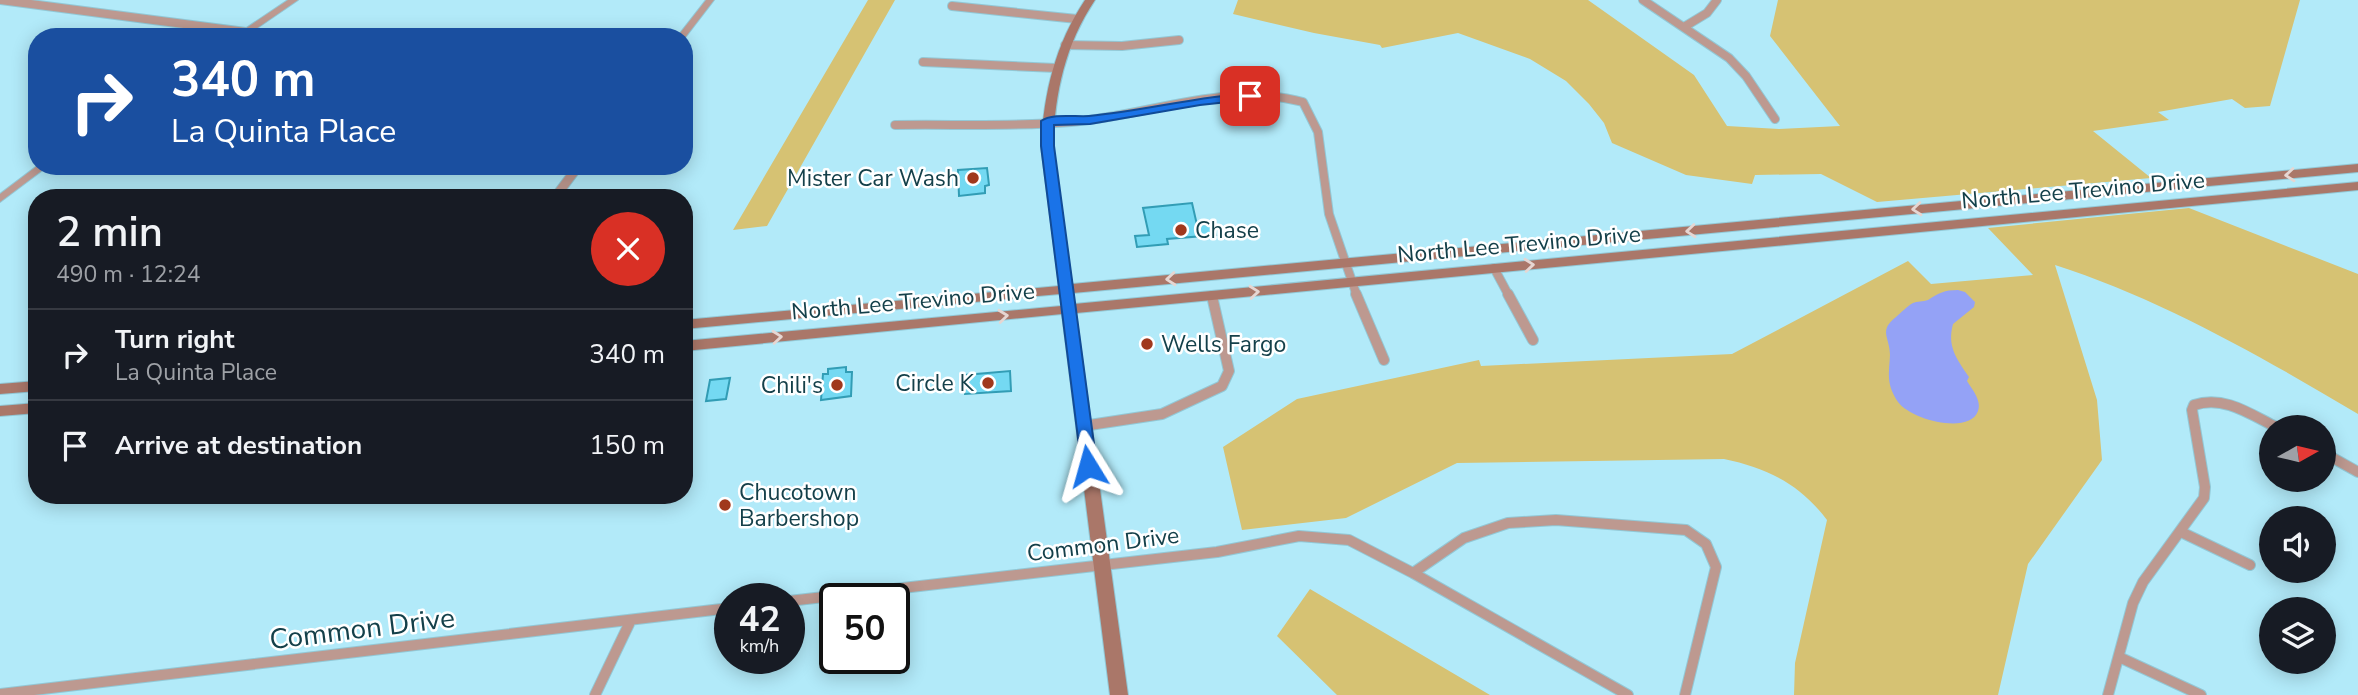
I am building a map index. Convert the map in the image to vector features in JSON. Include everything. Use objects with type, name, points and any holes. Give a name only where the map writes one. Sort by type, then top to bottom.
[{"type":"main road","points":[[1090,0],[1077,19],[1056,68],[1047,146],[1119,695]]},
{"type":"main road","name":"North Lee Trevino Drive","points":[[693,324],[2358,168]]},
{"type":"main road","name":"North Lee Trevino Drive","points":[[693,345],[2358,186]]},
{"type":"main road","points":[[749,340],[752,318]]},
{"type":"main road","points":[[0,389],[28,387]]},
{"type":"main road","points":[[0,411],[28,409]]},
{"type":"street","points":[[0,0],[198,28]]},
{"type":"street","points":[[251,28],[295,0]]},
{"type":"street","points":[[688,28],[710,0]]},
{"type":"street","points":[[1643,0],[1740,68],[1775,119]]},
{"type":"street","points":[[1685,27],[1703,18],[1713,9],[1717,0]]},
{"type":"street","points":[[952,6],[1077,19]]},
{"type":"street","points":[[1065,45],[1122,46],[1179,40]]},
{"type":"street","points":[[923,62],[1056,68]]},
{"type":"street","points":[[895,125],[1090,120],[1238,97],[1286,97],[1303,102],[1319,131],[1325,156],[1329,214],[1345,263],[1384,360]]},
{"type":"street","points":[[0,199],[31,175]]},
{"type":"street","points":[[561,189],[572,175]]},
{"type":"street","points":[[1494,268],[1533,340]]},
{"type":"street","points":[[1083,426],[1162,414],[1222,386],[1229,371],[1212,296]]},
{"type":"street","points":[[2108,695],[2133,603],[2143,582],[2204,498],[2205,487],[2192,410],[2194,405],[2208,401],[2223,403],[2259,419]]},
{"type":"street","points":[[2336,460],[2358,472]]},
{"type":"street","points":[[1413,572],[1464,537],[1515,520],[1554,519],[1686,530],[1696,534],[1714,556],[1716,567],[1685,695]]},
{"type":"street","points":[[2181,532],[2250,565]]},
{"type":"street","name":"Common Drive","points":[[805,599],[1217,552],[1279,538],[1312,536],[1349,540],[1413,572],[1628,695]]},
{"type":"street","name":"Common Drive","points":[[0,694],[714,610]]},
{"type":"street","points":[[595,695],[630,622]]},
{"type":"street","points":[[2119,657],[2200,695]]},
{"type":"shaded area","points":[[868,0],[895,0],[767,226],[733,230]]},
{"type":"shaded area","points":[[1238,0],[1588,0],[1694,75],[1727,126],[1779,129],[1840,126],[1770,36],[1778,0],[2300,0],[2270,106],[2245,108],[2232,99],[2158,112],[2169,120],[2093,131],[2151,178],[1877,202],[1821,174],[1755,175],[1752,184],[1686,175],[1612,143],[1604,123],[1566,81],[1530,59],[1458,33],[1382,48],[1380,45],[1233,14]]},
{"type":"shaded area","points":[[2189,208],[2358,274],[2358,414],[2285,371],[2172,312],[2055,265],[2097,400],[2102,460],[2028,564],[1998,695],[1794,695],[1795,663],[1827,520],[1817,507],[1782,479],[1754,467],[1724,459],[1457,463],[1346,518],[1242,530],[1223,447],[1297,399],[1479,360],[1481,366],[1732,354],[1908,261],[1931,284],[2033,275],[1988,228]]},
{"type":"shaded area","points":[[1310,589],[1490,695],[1337,695],[1277,636]]},
{"type":"water","points":[[1945,291],[1965,292],[1975,302],[1974,307],[1953,324],[1952,345],[1969,377],[1967,381],[1976,395],[1979,407],[1973,418],[1964,422],[1940,422],[1905,409],[1894,396],[1890,384],[1890,349],[1886,330],[1891,322],[1913,303],[1928,300]]},
{"type":"building","name":"Mister Car Wash","points":[[987,168],[989,185],[985,186],[985,193],[959,196],[958,170]]},
{"type":"building","name":"Chase","points":[[1192,203],[1197,225],[1212,224],[1216,235],[1167,239],[1168,244],[1137,247],[1135,236],[1149,235],[1143,208]]},
{"type":"building","name":"Chili's","points":[[846,367],[846,372],[852,372],[851,396],[821,400],[823,374],[828,374],[828,369]]},
{"type":"building","name":"Circle K","points":[[1010,371],[1011,391],[965,394],[965,375]]},
{"type":"building","points":[[730,378],[726,399],[706,401],[710,380]]},
{"type":"place","name":"Mister Car Wash","points":[[973,178]]},
{"type":"place","name":"Chase","points":[[1181,230]]},
{"type":"place","name":"Wells Fargo","points":[[1147,344]]},
{"type":"place","name":"Circle K","points":[[988,383]]},
{"type":"place","name":"Chili's","points":[[837,385]]},
{"type":"place","name":"Chucotown Barbershop","points":[[725,505]]},
{"type":"route","points":[[1088,466],[1047,146],[1048,121],[1090,120],[1200,101],[1250,96]]}]
